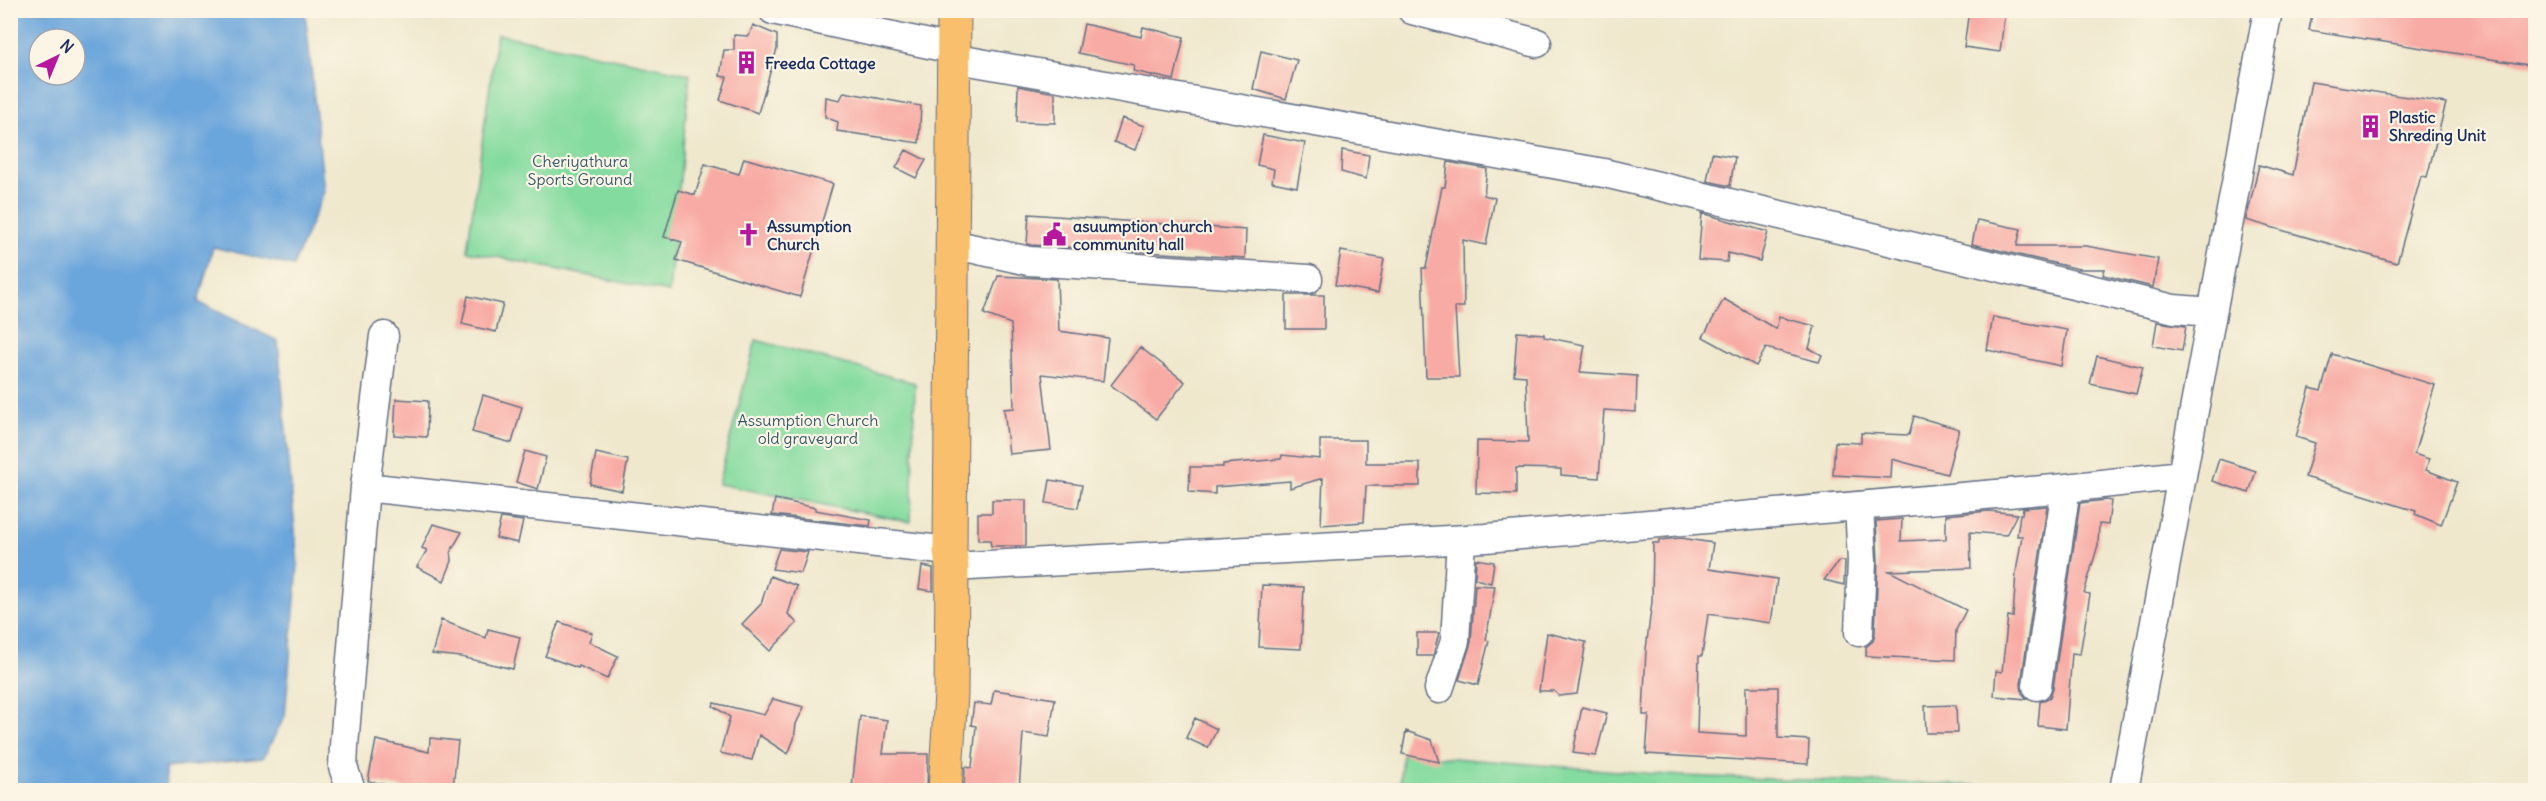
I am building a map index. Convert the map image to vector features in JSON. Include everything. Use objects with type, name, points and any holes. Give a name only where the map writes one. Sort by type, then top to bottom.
[{"type":"main road","points":[[945,790],[951,694],[952,54],[954,10]]},
{"type":"street","points":[[773,10],[952,54],[1604,173],[2174,309],[2211,312]]},
{"type":"street","points":[[1412,10],[1537,43]]},
{"type":"street","points":[[2124,790],[2268,10]]},
{"type":"street","points":[[952,244],[1029,261],[1308,279]]},
{"type":"street","points":[[351,790],[343,767],[344,746],[365,486],[384,336]]},
{"type":"street","points":[[365,486],[951,559],[1461,540],[2066,488],[2182,475]]},
{"type":"street","points":[[2037,686],[2066,488]]},
{"type":"street","points":[[1858,506],[1862,561],[1859,632]]},
{"type":"street","points":[[1439,689],[1455,641],[1461,540]]},
{"type":"green space","name":"Cheriyathura Sports Ground","points":[[497,34],[690,74],[669,292],[467,251]]},
{"type":"green space","name":"Assumption Church old graveyard","points":[[756,340],[915,383],[911,522],[718,484]]},
{"type":"green space","points":[[1402,754],[1681,776],[2093,789],[1399,790]]},
{"type":"water","points":[[10,11],[305,11],[324,192],[293,266],[213,247],[198,302],[278,341],[298,565],[285,716],[263,758],[165,768],[166,790],[11,790]]},
{"type":"building","points":[[1969,10],[2005,12],[2000,52],[1964,47]]},
{"type":"building","points":[[2313,10],[2535,10],[2535,66],[2309,30]]},
{"type":"building","points":[[1084,24],[1141,37],[1143,27],[1184,37],[1174,80],[1133,71],[1134,65],[1078,53]]},
{"type":"building","name":"Freeda Cottage","points":[[753,25],[777,35],[777,49],[758,113],[720,100],[727,77],[720,76],[724,50],[734,50],[734,35],[749,36]]},
{"type":"building","points":[[1261,51],[1297,60],[1286,99],[1253,89]]},
{"type":"building","points":[[2311,82],[2446,103],[2427,177],[2421,176],[2397,263],[2246,220],[2259,165],[2293,175]]},
{"type":"building","points":[[1018,86],[1055,93],[1055,123],[1017,122]]},
{"type":"building","points":[[844,92],[921,106],[919,143],[837,131],[838,122],[825,117],[826,97],[840,100]]},
{"type":"building","points":[[1122,118],[1144,126],[1135,150],[1114,142]]},
{"type":"building","points":[[1263,135],[1305,143],[1297,187],[1272,182],[1274,169],[1257,165]]},
{"type":"building","points":[[906,150],[926,160],[916,178],[896,168]]},
{"type":"building","points":[[1342,150],[1369,155],[1366,179],[1341,172]]},
{"type":"building","points":[[1712,153],[1735,157],[1730,186],[1707,181]]},
{"type":"building","points":[[744,158],[833,184],[800,297],[676,260],[682,242],[664,237],[678,190],[695,195],[705,164],[739,174]]},
{"type":"building","points":[[1448,162],[1487,169],[1484,195],[1495,198],[1486,245],[1463,240],[1464,307],[1455,307],[1459,377],[1426,377],[1422,268],[1426,268],[1442,187],[1445,187]]},
{"type":"building","points":[[1702,213],[1768,232],[1760,261],[1728,253],[1727,262],[1698,260]]},
{"type":"building","points":[[1029,214],[1246,230],[1245,258],[1031,245],[1027,244]]},
{"type":"building","points":[[1977,220],[2021,229],[2017,246],[2086,246],[2158,259],[2153,287],[2103,275],[2105,269],[2079,269],[1972,244]]},
{"type":"building","points":[[1341,251],[1384,259],[1378,293],[1335,285]]},
{"type":"building","points":[[998,276],[1057,279],[1059,331],[1108,338],[1103,381],[1042,374],[1051,450],[1009,454],[1004,409],[1014,408],[1011,324],[984,314]]},
{"type":"building","points":[[1286,295],[1324,295],[1324,329],[1286,329]]},
{"type":"building","points":[[468,296],[503,304],[496,332],[462,324]]},
{"type":"building","points":[[1724,299],[1776,329],[1779,317],[1815,326],[1809,348],[1822,355],[1819,362],[1766,348],[1756,366],[1703,337]]},
{"type":"building","points":[[1993,317],[2067,330],[2061,366],[1987,350]]},
{"type":"building","points":[[2157,322],[2186,326],[2182,351],[2153,346]]},
{"type":"building","points":[[1517,332],[1544,334],[1544,337],[1585,345],[1580,372],[1637,376],[1636,412],[1604,410],[1599,478],[1561,475],[1561,469],[1516,468],[1516,494],[1476,493],[1477,441],[1528,442],[1526,376],[1514,375]]},
{"type":"building","points":[[1140,347],[1185,382],[1156,419],[1111,385]]},
{"type":"building","points":[[2332,354],[2435,385],[2414,454],[2429,459],[2426,470],[2457,482],[2441,525],[2415,514],[2416,511],[2305,477],[2315,443],[2296,437],[2310,388],[2321,391]]},
{"type":"building","points":[[2097,356],[2143,367],[2136,394],[2090,384]]},
{"type":"building","points":[[483,395],[522,407],[512,443],[472,432]]},
{"type":"building","points":[[396,399],[428,401],[427,437],[394,435]]},
{"type":"building","points":[[1914,416],[1959,429],[1947,474],[1892,459],[1891,478],[1833,475],[1835,442],[1861,443],[1861,433],[1909,435]]},
{"type":"building","points":[[1320,440],[1366,440],[1366,463],[1420,463],[1420,486],[1366,486],[1364,522],[1321,525],[1323,478],[1290,488],[1290,481],[1215,487],[1215,494],[1189,492],[1190,467],[1223,467],[1223,464],[1281,459],[1282,455],[1320,459]]},
{"type":"building","points":[[525,451],[546,457],[538,489],[516,482]]},
{"type":"building","points":[[596,453],[628,460],[622,491],[590,484]]},
{"type":"building","points":[[2219,459],[2256,471],[2249,493],[2212,481]]},
{"type":"building","points":[[1050,480],[1082,485],[1078,508],[1046,503]]},
{"type":"building","points":[[775,499],[816,508],[815,510],[871,520],[870,526],[772,515]]},
{"type":"building","points":[[992,500],[1026,500],[1026,546],[991,546],[990,540],[978,540],[978,513],[992,513]]},
{"type":"building","points":[[2111,501],[2108,525],[2099,524],[2098,545],[2084,593],[2090,594],[2080,654],[2072,653],[2066,729],[2038,726],[2040,702],[2050,697],[2053,688],[2080,503]]},
{"type":"building","points":[[2047,506],[2021,684],[2022,693],[2027,699],[1994,696],[1996,671],[2002,672],[2008,616],[2013,617],[2016,572],[2022,536],[2017,536],[2020,514],[2023,508]]},
{"type":"building","points":[[1989,511],[2017,514],[2006,535],[1970,532],[1971,568],[1889,571],[1966,610],[1956,630],[1955,660],[1866,656],[1866,647],[1873,641],[1875,633],[1878,562],[1876,521],[1902,519],[1901,541],[1946,539],[1946,515]]},
{"type":"building","points":[[501,518],[523,521],[518,543],[496,538]]},
{"type":"building","points":[[433,524],[462,532],[451,551],[452,561],[444,581],[417,567],[427,550],[422,548]]},
{"type":"building","points":[[1681,538],[1713,543],[1709,569],[1777,579],[1771,623],[1708,614],[1702,656],[1699,656],[1697,733],[1746,736],[1746,687],[1778,687],[1778,738],[1809,740],[1808,764],[1646,754],[1649,715],[1643,715],[1646,649],[1652,602],[1653,543],[1659,543],[1659,540]]},
{"type":"building","points":[[779,549],[808,552],[801,573],[772,569]]},
{"type":"building","points":[[1476,559],[1494,562],[1491,583],[1475,579]]},
{"type":"building","points":[[1839,561],[1845,561],[1844,585],[1824,580]]},
{"type":"building","points":[[922,566],[933,568],[933,591],[919,589]]},
{"type":"building","points":[[770,576],[797,586],[788,614],[797,623],[770,651],[742,624],[761,604]]},
{"type":"building","points":[[1262,585],[1304,587],[1301,649],[1259,647]]},
{"type":"building","points":[[1475,585],[1495,586],[1486,640],[1489,641],[1478,685],[1459,680],[1471,642]]},
{"type":"building","points":[[441,620],[486,638],[488,629],[520,637],[513,669],[461,657],[432,654]]},
{"type":"building","points":[[559,622],[592,633],[589,642],[618,656],[607,679],[579,666],[578,668],[545,656]]},
{"type":"building","points":[[1417,633],[1439,633],[1433,656],[1417,656]]},
{"type":"building","points":[[1547,633],[1586,642],[1577,694],[1559,696],[1554,691],[1539,691]]},
{"type":"building","points":[[994,690],[1055,699],[1049,737],[1023,733],[1019,790],[964,790],[965,767],[972,768],[976,726],[971,725],[974,703],[991,705]]},
{"type":"building","points":[[773,699],[804,707],[796,724],[794,739],[788,754],[759,735],[752,760],[720,753],[730,717],[713,706],[714,703],[764,715]]},
{"type":"building","points":[[1956,705],[1957,733],[1926,733],[1925,706]]},
{"type":"building","points":[[1582,707],[1607,713],[1596,756],[1573,753]]},
{"type":"building","points":[[860,716],[887,720],[883,754],[928,754],[927,790],[867,790],[852,787]]},
{"type":"building","points":[[1195,718],[1217,729],[1208,748],[1186,738]]},
{"type":"building","points":[[1406,731],[1432,740],[1439,762],[1402,754]]},
{"type":"building","points":[[430,738],[458,741],[453,787],[420,784],[419,790],[412,790],[368,781],[376,740],[429,752]]},
{"type":"place","name":"Freeda Cottage","points":[[747,63]]},
{"type":"place","name":"Plastic Shreding Unit","points":[[2371,126]]},
{"type":"place","name":"Assumption Church","points":[[749,235]]},
{"type":"place","name":"asuumption church community hall","points":[[1055,235]]}]
